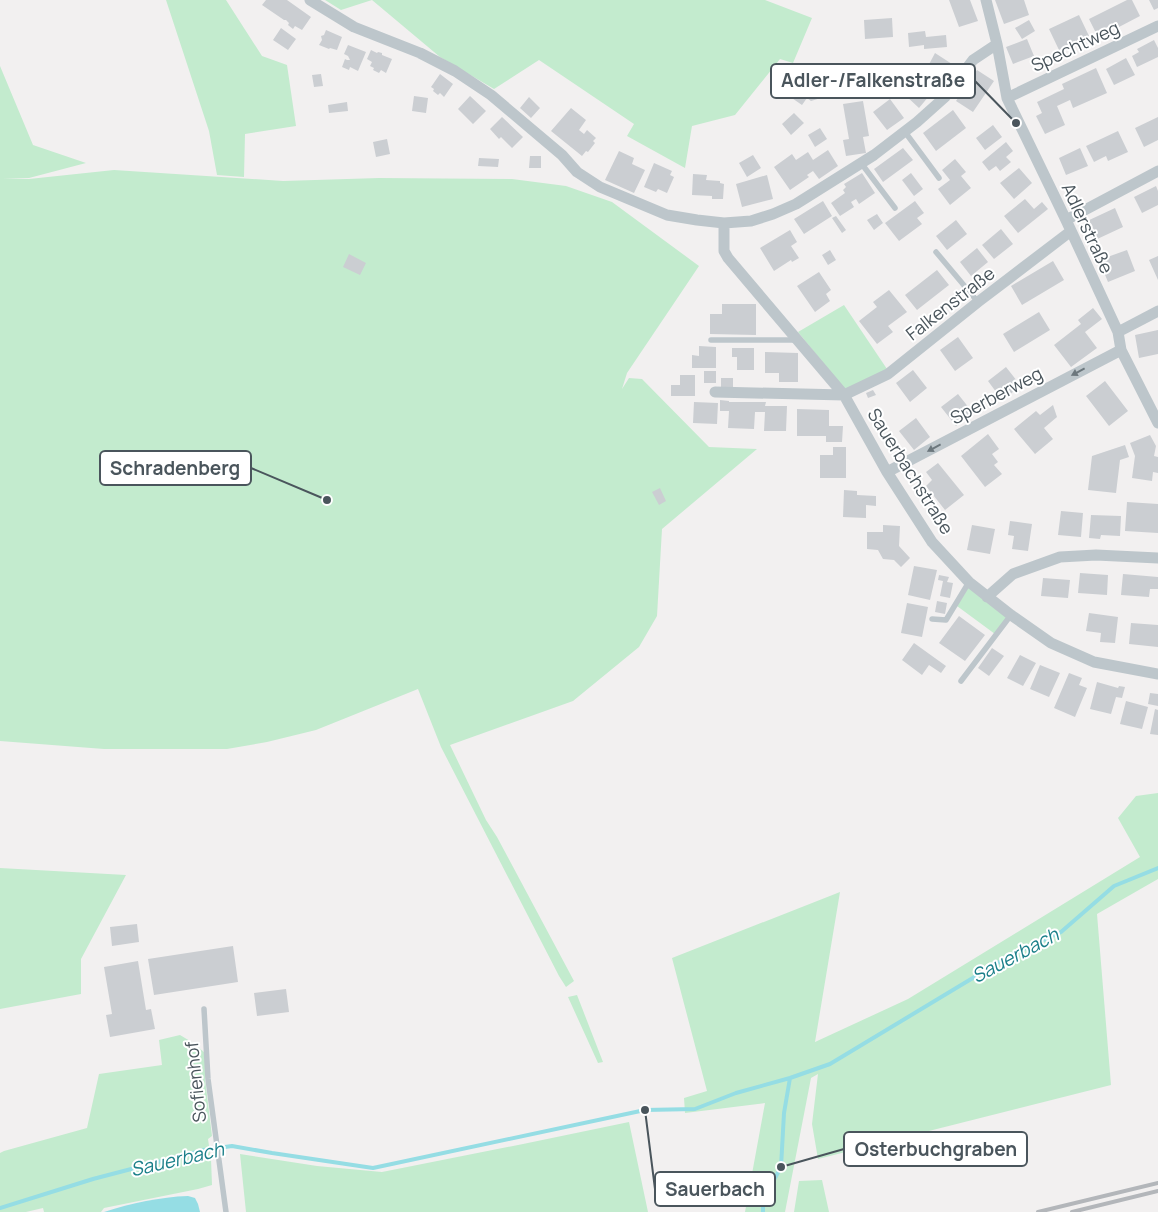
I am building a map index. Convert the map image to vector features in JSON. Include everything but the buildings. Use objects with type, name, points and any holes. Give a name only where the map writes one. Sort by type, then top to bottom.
[{"type":"street","points":[[310,0],[354,27],[420,53],[455,70],[491,95],[562,155],[578,172],[600,187],[667,215],[724,223],[751,221],[796,204],[861,163],[904,132],[945,98],[973,60],[997,44]]},
{"type":"street","name":"Adlerstraße","points":[[986,0],[997,44],[1007,98],[1118,332],[1121,350],[1158,423]]},
{"type":"street","name":"Spechtweg","points":[[1007,98],[1158,26]]},
{"type":"street","points":[[1066,220],[1158,171]]},
{"type":"street","name":"Sauerbachstraße","points":[[724,223],[724,251],[728,258],[844,395],[887,472],[932,542],[970,582],[987,597],[1051,643],[1094,662],[1158,674]]},
{"type":"street","name":"Falkenstraße","points":[[844,395],[888,374],[1071,231]]},
{"type":"street","points":[[1118,332],[1158,311]]},
{"type":"street","name":"Sperberweg","points":[[887,472],[1121,350]]},
{"type":"street","points":[[715,392],[844,395]]},
{"type":"street","points":[[987,597],[1013,574],[1060,557],[1096,555],[1158,558]]},
{"type":"lane","points":[[904,132],[940,178]]},
{"type":"lane","points":[[861,163],[895,208]]},
{"type":"lane","points":[[936,252],[978,302]]},
{"type":"lane","points":[[711,340],[798,340]]},
{"type":"lane","points":[[932,619],[946,620],[970,582]]},
{"type":"lane","points":[[961,681],[1012,615]]},
{"type":"lane","name":"Sofienhof","points":[[204,1009],[208,1079],[226,1212]]},
{"type":"green space","points":[[166,0],[226,0],[262,56],[287,65],[296,126],[245,134],[244,177],[217,175],[209,131]]},
{"type":"green space","points":[[325,0],[372,0],[341,10]]},
{"type":"green space","points":[[372,0],[765,0],[812,18],[793,63],[780,59],[735,115],[692,126],[685,168],[627,136],[634,124],[539,60],[494,89],[440,57]]},
{"type":"green space","points":[[0,66],[33,145],[86,163],[29,178],[3,178],[29,179],[114,170],[283,181],[379,178],[512,179],[566,186],[612,202],[699,266],[627,373],[622,389],[629,378],[642,379],[709,447],[757,449],[662,529],[657,616],[639,647],[573,701],[450,745],[486,820],[574,981],[566,987],[441,747],[418,689],[316,730],[267,742],[227,749],[104,749],[0,741]]},
{"type":"green space","points":[[844,305],[887,369],[845,390],[798,332]]},
{"type":"green space","points":[[970,585],[1009,616],[995,634],[957,606]]},
{"type":"green space","points":[[1158,793],[1158,879],[1097,914],[1111,1085],[818,1159],[812,1124],[818,1074],[811,1078],[785,1212],[745,1212],[765,1103],[685,1113],[684,1098],[707,1091],[672,958],[840,892],[815,1042],[908,999],[1140,857],[1118,818],[1136,796]]},
{"type":"green space","points":[[0,868],[126,875],[81,959],[81,994],[0,1009]]},
{"type":"green space","points":[[577,995],[603,1062],[598,1063],[568,997]]},
{"type":"green space","points":[[180,1035],[195,1044],[207,1055],[205,1079],[212,1136],[208,1139],[212,1185],[104,1208],[101,1212],[44,1212],[43,1208],[26,1212],[0,1212],[0,1153],[87,1128],[99,1074],[162,1065],[159,1040]]},
{"type":"green space","points":[[629,1122],[648,1212],[246,1212],[240,1154],[317,1166],[382,1172]]},
{"type":"green space","points":[[822,1180],[829,1212],[794,1212],[799,1181]]},
{"type":"water","points":[[188,1196],[195,1198],[200,1212],[104,1212],[146,1201]]},
{"type":"waterway","name":"Sauerbach","points":[[0,1208],[93,1179],[204,1150],[232,1146],[373,1168],[645,1110],[695,1109],[736,1093],[790,1078],[830,1064],[1011,955],[1061,932],[1114,886],[1158,868]]},
{"type":"waterway","points":[[763,1212],[763,1200],[781,1167],[784,1113],[790,1078]]},
{"type":"railway","points":[[1038,1212],[1158,1183]]},
{"type":"railway","points":[[1072,1212],[1158,1191]]},
{"type":"place","name":"Adler-/Falkenstraße","points":[[1016,123]]},
{"type":"place","name":"Schradenberg","points":[[327,500]]},
{"type":"place","name":"Sauerbach","points":[[645,1110]]},
{"type":"place","name":"Osterbuchgraben","points":[[781,1167]]}]
